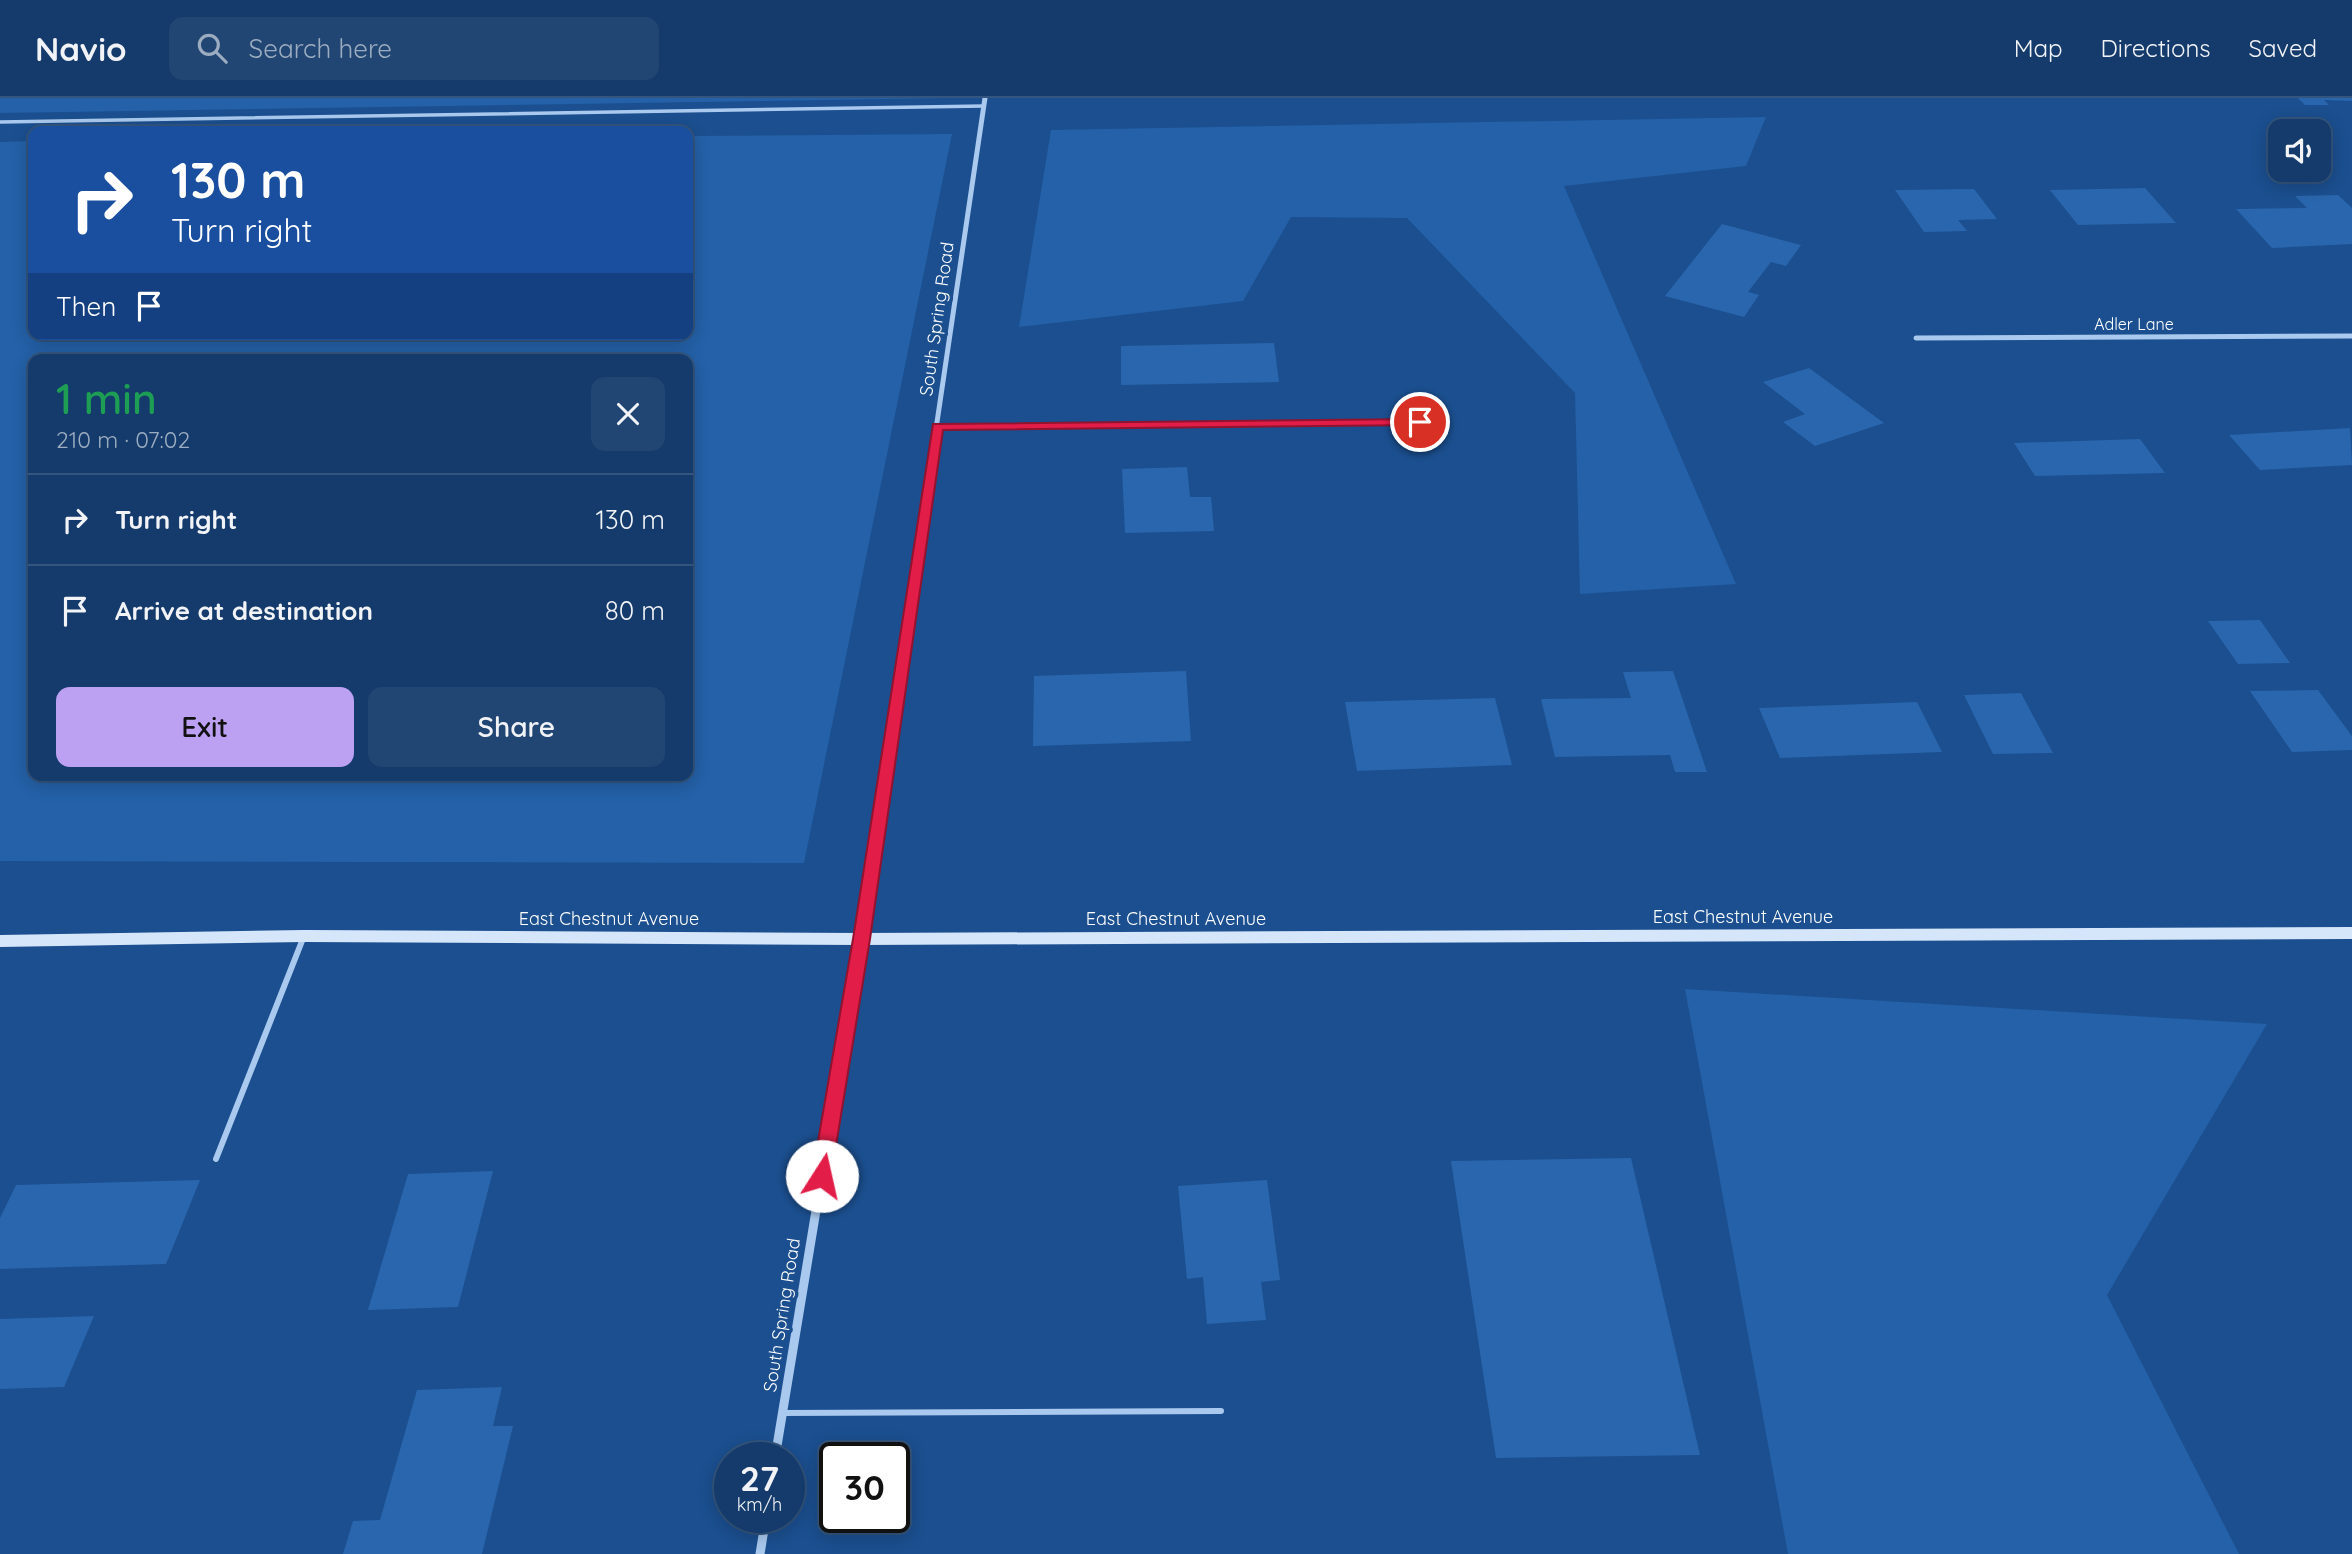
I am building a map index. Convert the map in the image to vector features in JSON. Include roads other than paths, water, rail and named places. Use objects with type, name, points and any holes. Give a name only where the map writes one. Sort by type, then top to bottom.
[{"type":"street","name":"South Spring Road","points":[[777,1442],[861,939],[985,102]]},
{"type":"street","name":"Adler Lane","points":[[1916,338],[2352,336]]},
{"type":"street","name":"East Chestnut Avenue","points":[[0,941],[304,936],[861,939],[2352,933]]},
{"type":"street","points":[[760,1554],[763,1533]]},
{"type":"lane","points":[[0,122],[985,102]]},
{"type":"lane","points":[[937,426],[1448,422]]},
{"type":"lane","points":[[216,1159],[304,936]]},
{"type":"lane","points":[[782,1413],[1221,1411]]}]
